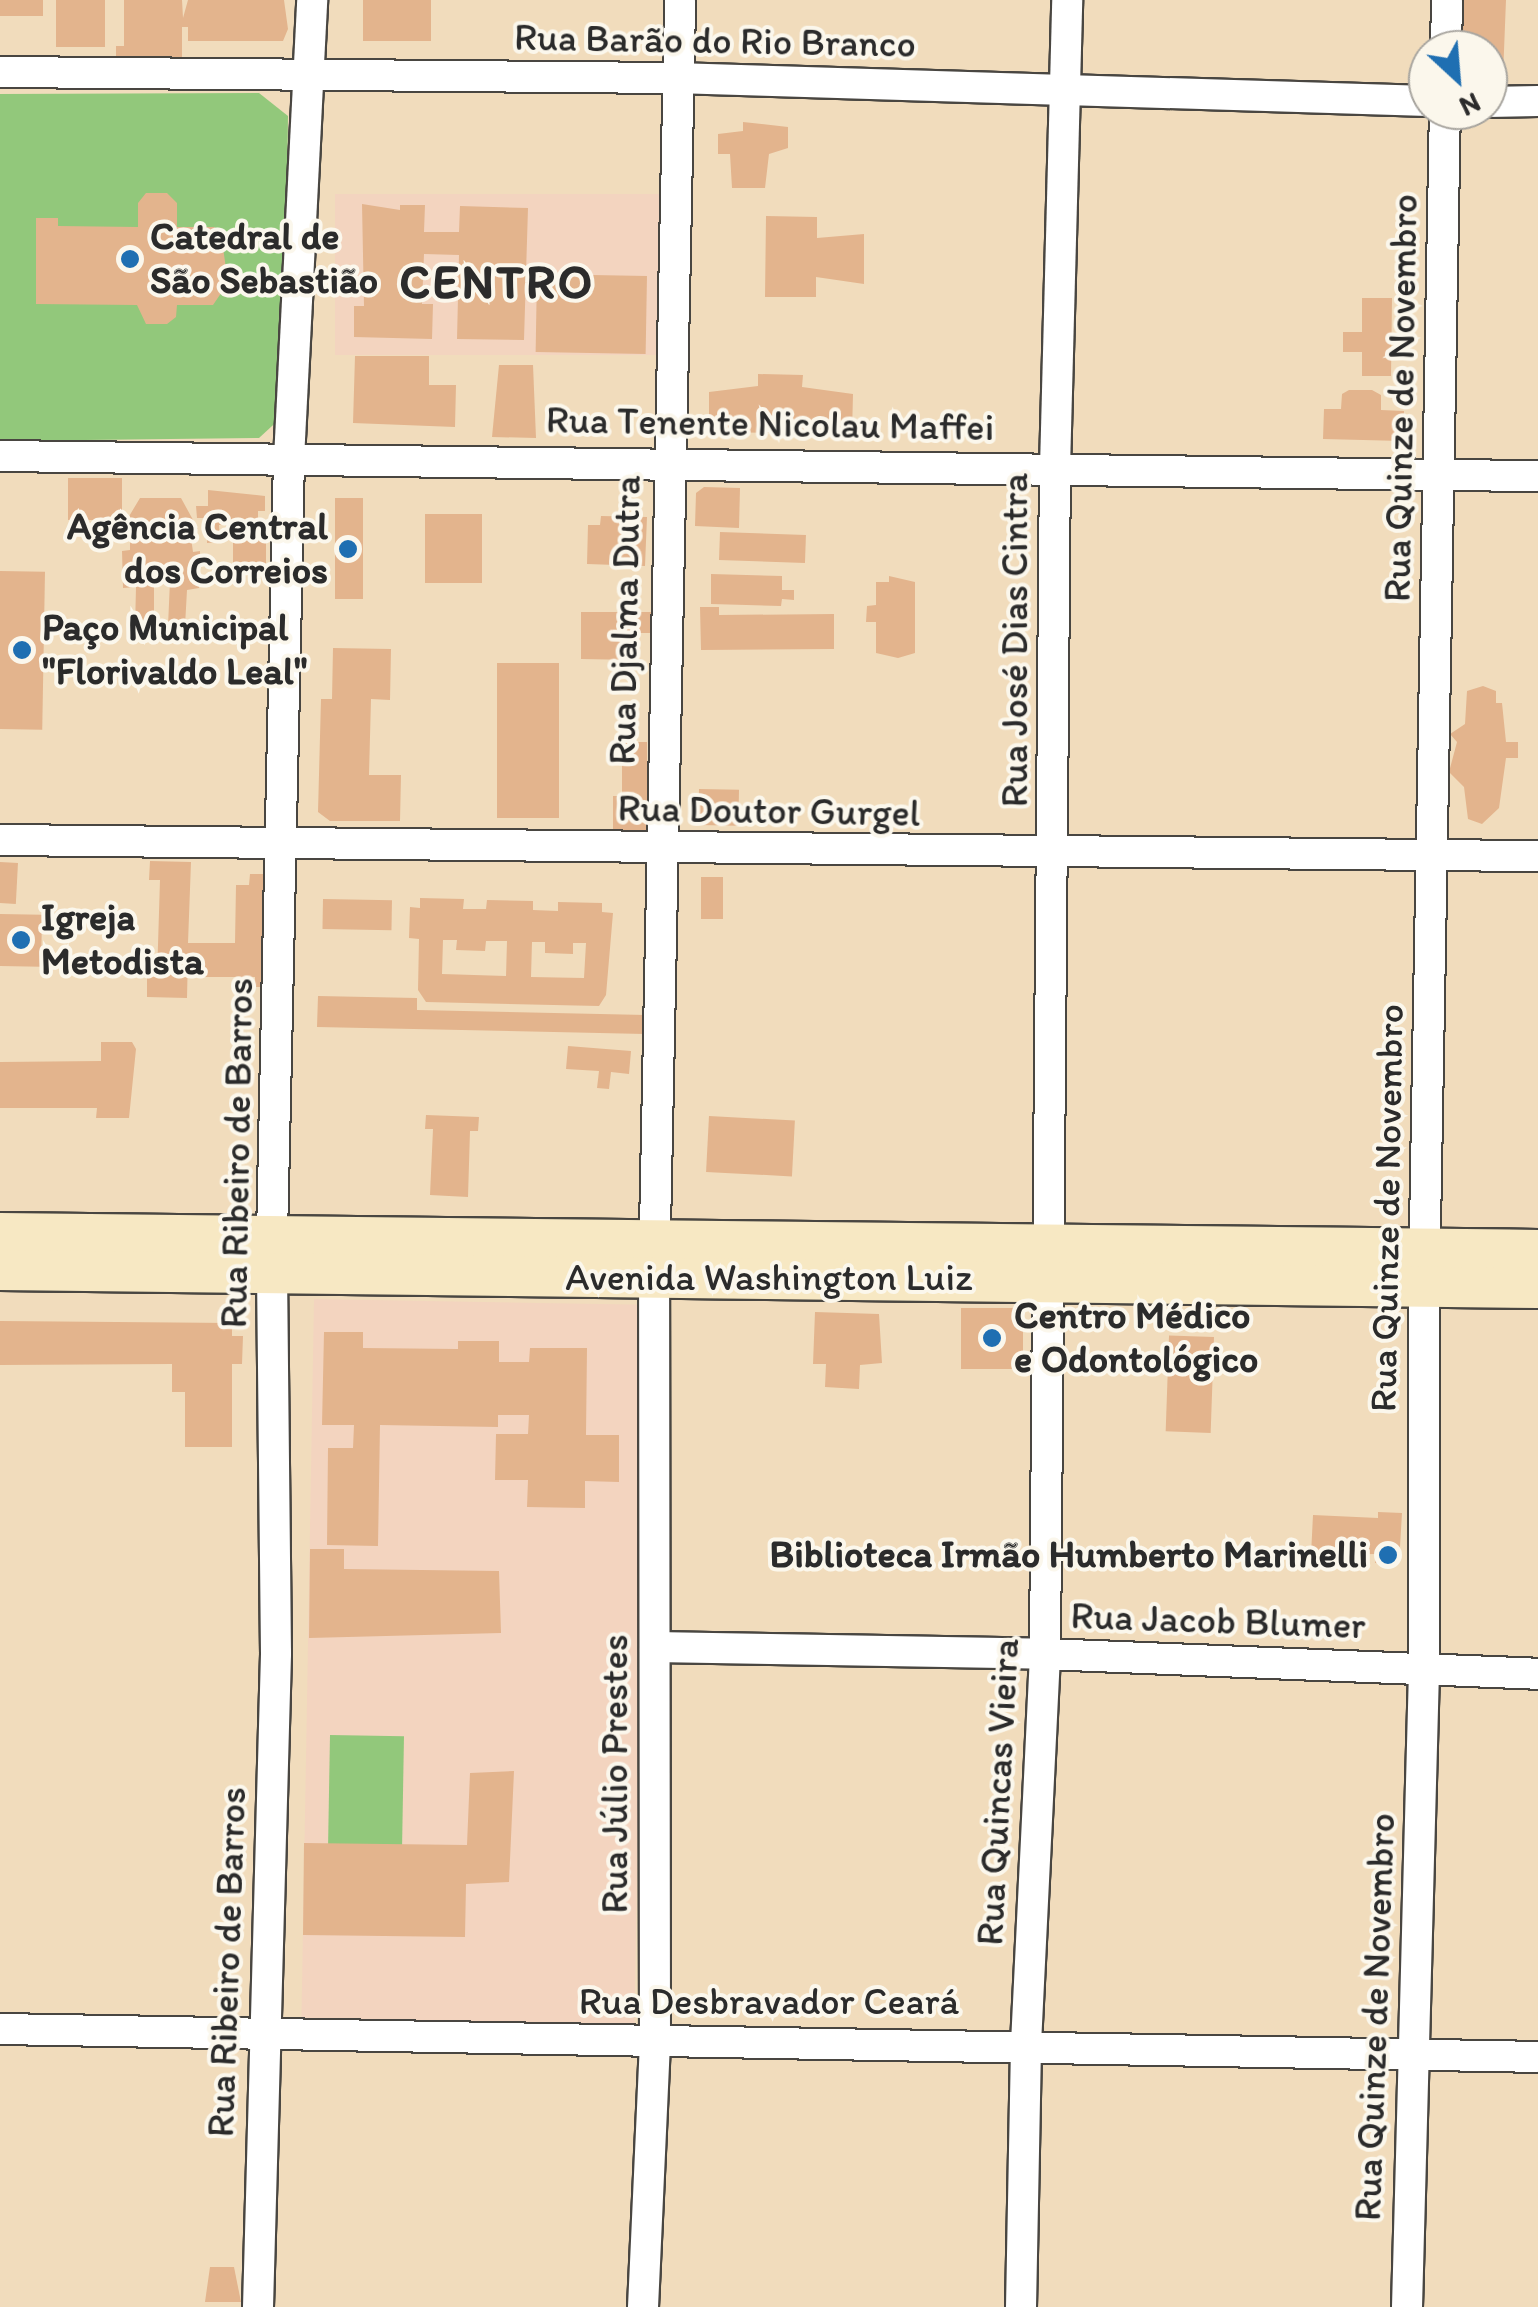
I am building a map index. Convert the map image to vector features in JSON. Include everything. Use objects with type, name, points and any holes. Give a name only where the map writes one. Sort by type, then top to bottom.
[{"type":"main road","name":"Avenida Washington Luiz","points":[[0,1233],[273,1255],[655,1260],[1425,1266],[1538,1250]]},
{"type":"main road","name":"Avenida Washington Luiz","points":[[0,1270],[273,1255]]},
{"type":"main road","name":"Avenida Washington Luiz","points":[[1425,1266],[1538,1288]]},
{"type":"street","name":"Rua Ribeiro de Barros","points":[[258,2307],[276,1653],[273,1255],[288,459],[312,0]]},
{"type":"street","name":"Rua Djalma Dutra","points":[[655,1260],[667,462],[680,0]]},
{"type":"street","name":"Rua José Dias Cintra","points":[[1050,1263],[1055,468],[1067,0]]},
{"type":"street","points":[[1446,30],[1447,0]]},
{"type":"street","name":"Rua Barão do Rio Branco","points":[[0,72],[310,78],[675,78],[1408,100]]},
{"type":"street","points":[[1508,102],[1538,101]]},
{"type":"street","name":"Rua Quinze de Novembro","points":[[1407,2307],[1424,1669],[1430,855],[1442,474],[1445,130]]},
{"type":"street","name":"Rua Tenente Nicolau Maffei","points":[[0,456],[1538,476]]},
{"type":"street","name":"Rua Doutor Gurgel","points":[[0,840],[282,839],[663,852],[1538,856]]},
{"type":"street","name":"Rua Júlio Prestes","points":[[643,2307],[655,2044],[655,1260]]},
{"type":"street","name":"Rua Quincas Vieira","points":[[1022,2307],[1026,2044],[1045,1654],[1050,1263]]},
{"type":"street","name":"Rua Jacob Blumer","points":[[655,1647],[1045,1654],[1538,1674]]},
{"type":"street","name":"Rua Desbravador Ceará","points":[[0,2029],[655,2044],[1026,2044],[1538,2057]]},
{"type":"shaded area","points":[[335,194],[664,194],[664,355],[335,355]]},
{"type":"shaded area","points":[[314,1299],[647,1305],[634,2026],[301,2020]]},
{"type":"green space","points":[[259,93],[288,116],[284,415],[259,438],[0,441],[0,94]]},
{"type":"green space","points":[[330,1735],[404,1736],[402,1845],[328,1844]]},
{"type":"building","points":[[0,0],[43,0],[43,16],[0,16]]},
{"type":"building","points":[[56,0],[105,0],[105,47],[56,47]]},
{"type":"building","points":[[124,0],[182,0],[183,18],[188,0],[284,0],[288,29],[283,41],[188,41],[188,27],[182,27],[182,58],[116,61],[116,46],[124,46]]},
{"type":"building","points":[[363,0],[431,0],[431,41],[363,41]]},
{"type":"building","points":[[1463,0],[1506,0],[1505,30],[1462,30]]},
{"type":"building","points":[[743,122],[788,127],[788,148],[769,154],[765,188],[732,188],[730,154],[718,154],[718,134],[743,131]]},
{"type":"building","name":"Catedral de São Sebastião","points":[[146,193],[167,193],[177,203],[177,227],[214,227],[221,233],[228,283],[213,305],[177,305],[176,317],[167,324],[146,324],[137,305],[36,304],[36,218],[58,218],[58,226],[138,227],[138,203]]},
{"type":"building","points":[[362,204],[400,210],[400,205],[425,205],[424,232],[459,232],[460,206],[528,208],[524,340],[457,339],[459,255],[424,254],[422,304],[433,304],[432,339],[354,337],[354,306],[364,306]]},
{"type":"building","points":[[766,216],[817,217],[817,238],[864,234],[864,284],[816,277],[816,297],[765,297]]},
{"type":"building","points":[[537,274],[647,276],[646,354],[536,352]]},
{"type":"building","points":[[1362,298],[1392,298],[1391,376],[1362,376],[1362,352],[1343,352],[1343,332],[1362,332]]},
{"type":"building","points":[[355,356],[429,356],[429,385],[456,385],[455,427],[353,423]]},
{"type":"building","points":[[499,365],[533,365],[536,438],[492,437]]},
{"type":"building","points":[[758,374],[803,375],[802,387],[853,394],[852,434],[709,432],[709,392],[758,386]]},
{"type":"building","points":[[1349,390],[1372,390],[1381,395],[1381,410],[1404,411],[1403,441],[1323,439],[1324,409],[1341,409],[1342,394]]},
{"type":"building","points":[[68,478],[122,478],[122,528],[140,498],[181,498],[198,529],[190,531],[193,552],[200,551],[199,588],[187,590],[185,626],[168,626],[170,581],[154,582],[154,627],[135,628],[136,587],[123,588],[122,551],[130,550],[130,533],[106,531],[106,520],[68,520]]},
{"type":"building","points":[[704,487],[740,488],[739,528],[695,526],[696,493]]},
{"type":"building","points":[[208,490],[265,496],[265,511],[258,511],[258,525],[266,525],[266,568],[233,568],[233,525],[219,525],[220,542],[207,543],[207,518],[197,518],[196,506],[208,506]]},
{"type":"building","name":"Agência Central dos Correios","points":[[335,498],[363,498],[363,599],[335,599]]},
{"type":"building","points":[[425,514],[482,514],[482,583],[425,583]]},
{"type":"building","points":[[601,516],[647,517],[645,566],[587,564],[588,525],[600,525]]},
{"type":"building","points":[[720,532],[806,535],[805,563],[719,560]]},
{"type":"building","name":"Paço Municipal \"Florivaldo Leal\"","points":[[0,571],[45,572],[42,730],[0,729]]},
{"type":"building","points":[[711,574],[782,576],[782,590],[794,590],[794,600],[782,599],[781,606],[711,604]]},
{"type":"building","points":[[889,576],[915,582],[915,653],[898,658],[876,653],[876,622],[866,622],[867,606],[876,605],[876,582],[889,582]]},
{"type":"building","points":[[700,607],[719,607],[719,615],[834,614],[834,649],[701,650]]},
{"type":"building","points":[[581,612],[659,612],[659,633],[636,633],[635,660],[581,659]]},
{"type":"building","points":[[333,648],[391,649],[390,700],[371,699],[369,775],[401,775],[400,821],[330,821],[318,812],[321,699],[332,699]]},
{"type":"building","points":[[497,663],[559,663],[559,818],[497,818]]},
{"type":"building","points":[[1483,686],[1496,691],[1496,703],[1502,703],[1506,742],[1518,742],[1518,758],[1506,758],[1499,808],[1482,824],[1468,819],[1464,787],[1449,772],[1457,742],[1450,734],[1465,724],[1467,691]]},
{"type":"building","points":[[622,742],[647,742],[647,831],[613,831],[613,796],[622,796]]},
{"type":"building","points":[[699,789],[739,790],[738,826],[698,825]]},
{"type":"building","points":[[150,861],[191,862],[188,943],[235,943],[236,885],[249,885],[250,874],[274,874],[272,987],[255,987],[255,977],[189,977],[188,953],[187,998],[147,997],[147,977],[157,977],[160,880],[149,880]]},
{"type":"building","points":[[0,862],[18,863],[16,904],[0,903]]},
{"type":"building","points":[[701,877],[723,877],[723,919],[701,919]]},
{"type":"building","points":[[420,898],[464,899],[463,909],[486,909],[487,900],[533,901],[533,910],[558,911],[558,902],[602,903],[602,912],[613,913],[606,995],[599,1006],[426,1002],[418,990],[419,939],[409,938],[410,907],[420,908]],"holes":[[[443,940],[457,940],[456,950],[485,951],[486,941],[507,941],[506,976],[442,974]],[[532,942],[545,942],[545,953],[573,954],[573,943],[586,943],[584,978],[531,977]]]},
{"type":"building","points":[[323,899],[392,900],[391,930],[322,929]]},
{"type":"building","name":"Igreja Metodista","points":[[0,914],[42,915],[41,967],[0,966]]},
{"type":"building","points":[[318,996],[417,998],[417,1010],[646,1015],[645,1034],[317,1027]]},
{"type":"building","points":[[101,1042],[132,1042],[136,1049],[129,1118],[96,1118],[97,1108],[0,1108],[0,1062],[101,1061]]},
{"type":"building","points":[[568,1046],[631,1051],[629,1074],[611,1072],[609,1089],[597,1088],[599,1071],[566,1069]]},
{"type":"building","points":[[426,1115],[479,1117],[478,1131],[470,1131],[468,1197],[430,1195],[433,1129],[425,1129]]},
{"type":"building","points":[[709,1116],[795,1121],[792,1176],[706,1172]]},
{"type":"building","name":"Centro Médico e Odontológico","points":[[961,1308],[1023,1308],[1023,1369],[961,1369]]},
{"type":"building","points":[[815,1312],[879,1314],[882,1363],[860,1365],[859,1389],[825,1387],[826,1364],[813,1364]]},
{"type":"building","points":[[0,1321],[232,1323],[232,1336],[243,1336],[242,1364],[232,1364],[232,1447],[185,1447],[185,1392],[172,1392],[172,1364],[0,1365]]},
{"type":"building","points":[[324,1332],[363,1332],[363,1348],[458,1349],[458,1341],[499,1341],[499,1362],[529,1362],[530,1348],[587,1348],[586,1435],[619,1435],[619,1482],[585,1481],[585,1508],[527,1507],[528,1480],[495,1480],[496,1434],[528,1434],[529,1415],[498,1415],[498,1427],[380,1425],[378,1546],[327,1545],[328,1448],[353,1448],[354,1425],[322,1425]]},
{"type":"building","points":[[1169,1335],[1214,1337],[1211,1433],[1166,1431]]},
{"type":"building","points":[[1378,1512],[1402,1513],[1399,1564],[1375,1563],[1376,1554],[1311,1555],[1313,1515],[1378,1518]]},
{"type":"building","points":[[310,1549],[344,1549],[344,1569],[499,1571],[501,1633],[309,1638]]},
{"type":"building","points":[[514,1771],[509,1882],[466,1884],[465,1937],[303,1935],[304,1843],[467,1845],[470,1773]]},
{"type":"building","points":[[210,2267],[234,2267],[241,2302],[205,2302]]},
{"type":"place","name":"Catedral de São Sebastião","points":[[130,259]]},
{"type":"place","name":"Agência Central dos Correios","points":[[348,549]]},
{"type":"place","name":"Paço Municipal \"Florivaldo Leal\"","points":[[22,650]]},
{"type":"place","name":"Igreja Metodista","points":[[21,940]]},
{"type":"place","name":"Centro Médico e Odontológico","points":[[992,1338]]},
{"type":"place","name":"Biblioteca Irmão Humberto Marinelli","points":[[1388,1555]]},
{"type":"district","name":"CENTRO","points":[[497,282]]}]
